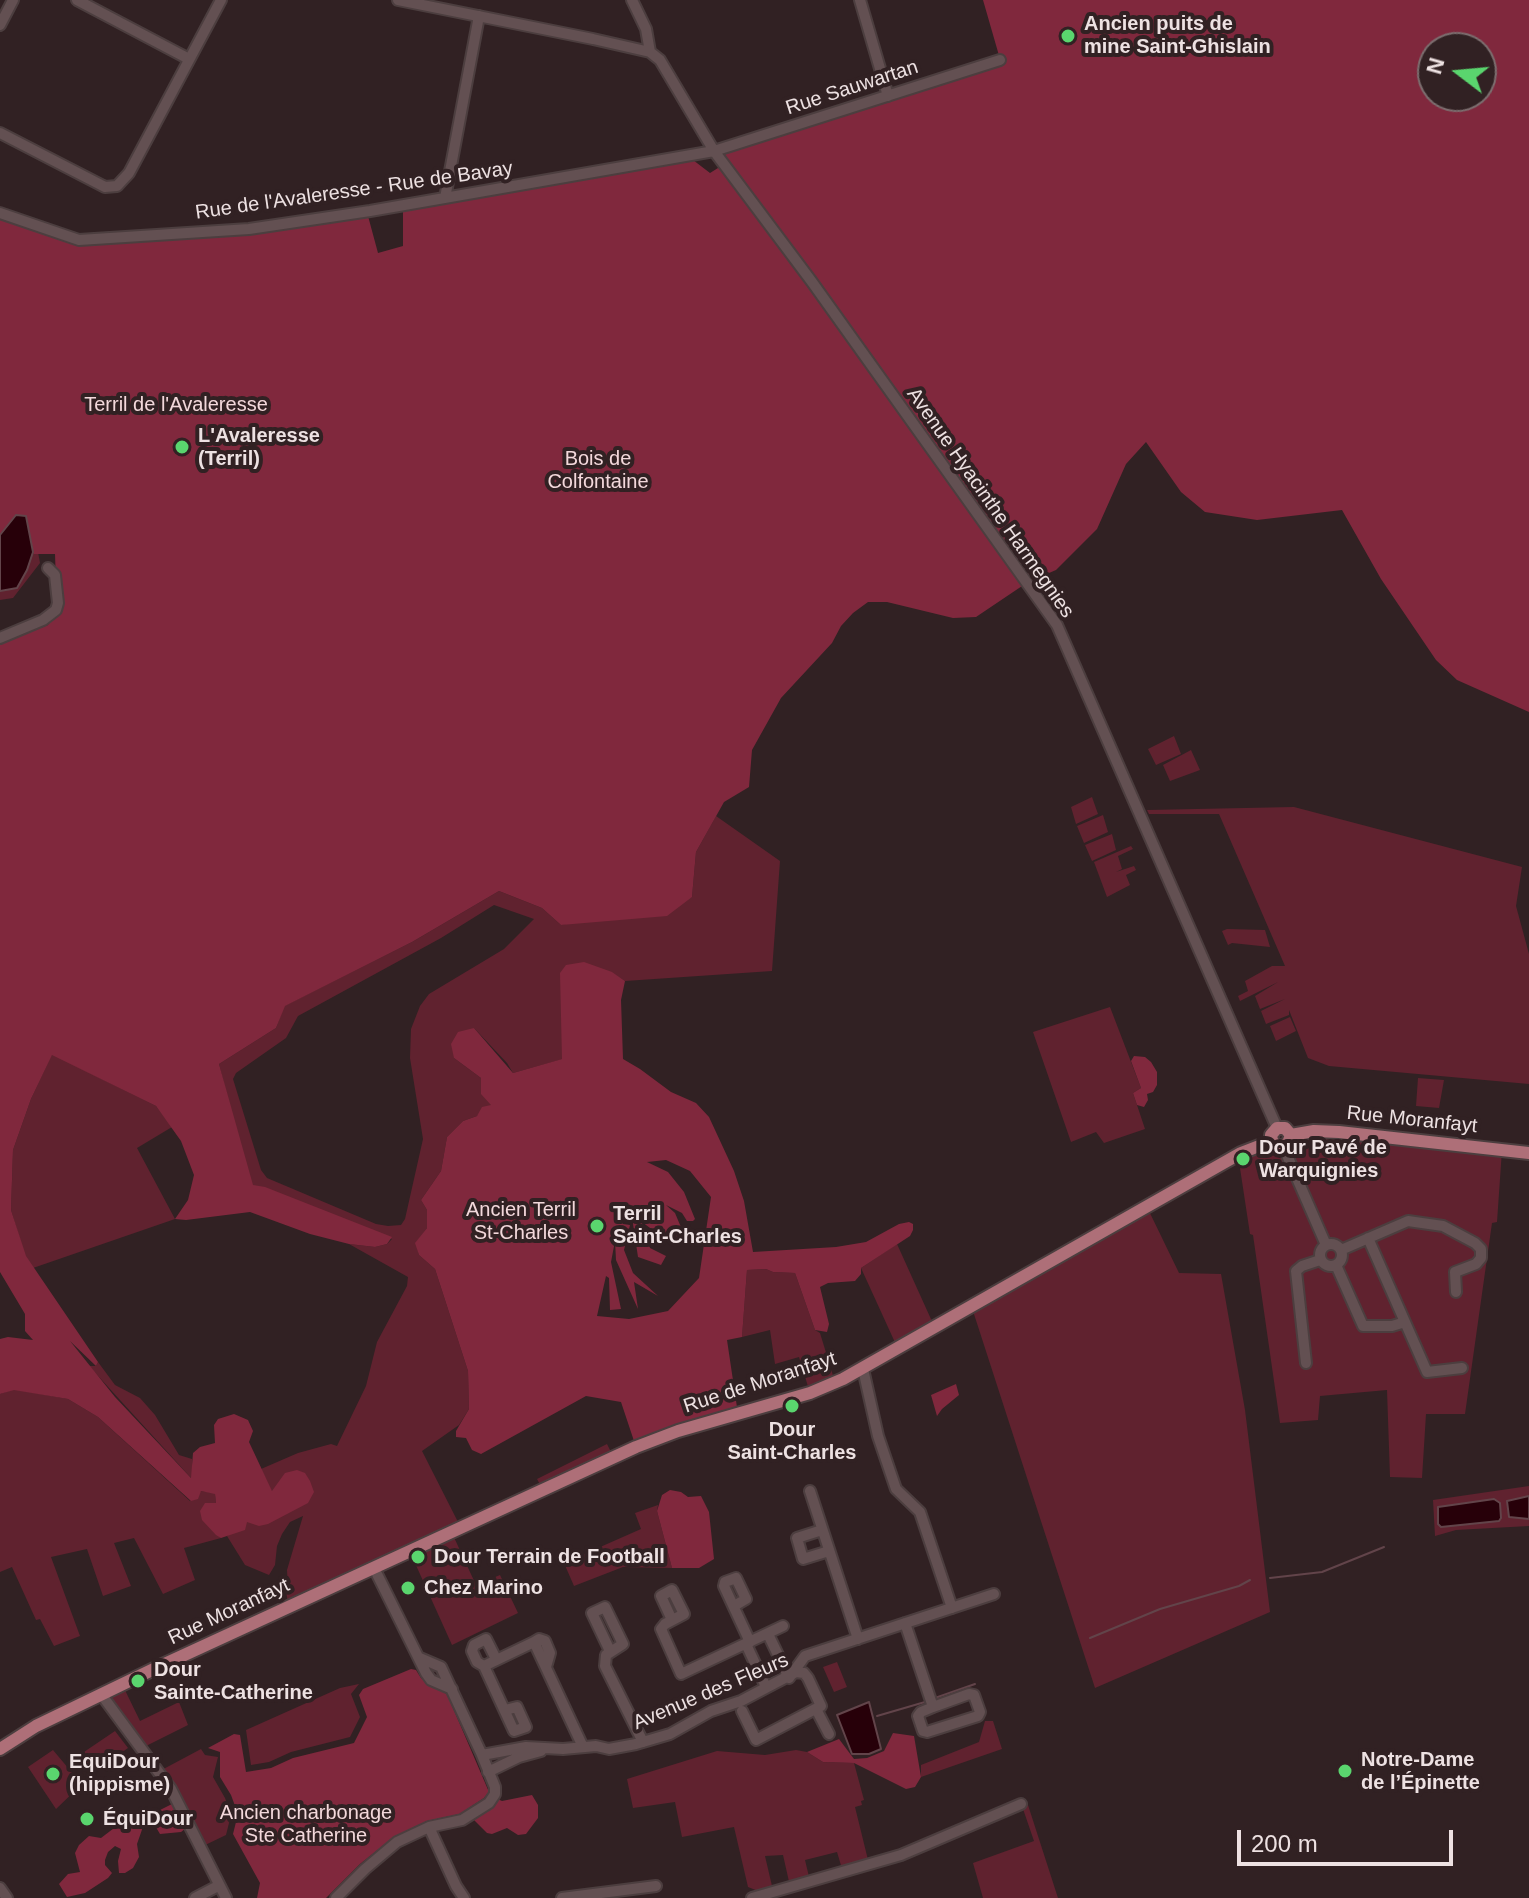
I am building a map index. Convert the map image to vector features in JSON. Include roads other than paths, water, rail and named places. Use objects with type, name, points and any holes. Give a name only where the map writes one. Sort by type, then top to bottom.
[{"type":"main road","points":[[1277,1128],[1271,1135],[1282,1141]]},
{"type":"main road","name":"Rue Moranfayt","points":[[1282,1141],[1314,1131],[1339,1132],[1529,1153]]},
{"type":"main road","name":"Rue de Moranfayt","points":[[374,1568],[636,1447],[678,1431],[810,1393],[863,1369],[1238,1155],[1259,1144],[1282,1141]]},
{"type":"main road","name":"Rue Moranfayt","points":[[0,1749],[36,1726],[101,1694],[374,1568]]},
{"type":"street","points":[[0,25],[13,0]]},
{"type":"street","points":[[77,0],[189,59]]},
{"type":"street","points":[[0,133],[105,187],[117,186],[129,173],[221,0]]},
{"type":"street","points":[[398,0],[650,52],[650,39],[632,0]]},
{"type":"street","points":[[860,0],[888,96]]},
{"type":"street","points":[[445,198],[479,16]]},
{"type":"street","name":"Avenue Hyacinthe Harmegnies","points":[[650,52],[660,60],[714,151],[812,282],[1057,625],[1277,1128]]},
{"type":"street","name":"Rue Sauwartan","points":[[714,151],[1000,60]]},
{"type":"street","name":"Rue de l'Avaleresse - Rue de Bavay","points":[[0,213],[79,240],[249,229],[714,151]]},
{"type":"street","points":[[0,638],[43,620],[56,610],[55,575],[48,568]]},
{"type":"street","points":[[1282,1141],[1326,1245]]},
{"type":"street","points":[[1341,1250],[1412,1221],[1443,1226],[1481,1249],[1481,1258],[1473,1266],[1455,1272],[1456,1292]]},
{"type":"street","points":[[1368,1238],[1427,1372],[1462,1368]]},
{"type":"street","points":[[1326,1245],[1341,1250],[1342,1257],[1336,1265],[1327,1266],[1320,1260],[1320,1253],[1326,1245]]},
{"type":"street","points":[[1306,1363],[1296,1271],[1320,1260]]},
{"type":"street","points":[[1336,1265],[1363,1326],[1392,1326],[1405,1322]]},
{"type":"street","points":[[863,1369],[878,1436],[896,1489],[920,1512],[952,1608]]},
{"type":"street","points":[[810,1491],[858,1639]]},
{"type":"street","points":[[822,1530],[797,1538],[803,1559],[829,1551]]},
{"type":"street","points":[[336,1898],[397,1842],[429,1827],[462,1820],[489,1803],[495,1792],[482,1755],[441,1667],[420,1658],[374,1568]]},
{"type":"street","points":[[768,1634],[789,1678],[805,1656],[994,1594]]},
{"type":"street","points":[[734,1606],[766,1687]]},
{"type":"street","points":[[672,1620],[661,1629],[681,1674],[783,1626]]},
{"type":"street","points":[[905,1623],[933,1707]]},
{"type":"street","points":[[496,1659],[486,1639],[472,1648],[505,1710]]},
{"type":"street","points":[[481,1664],[534,1642],[577,1734],[580,1748]]},
{"type":"street","points":[[610,1651],[606,1655],[605,1666],[639,1740]]},
{"type":"street","name":"Avenue des Fleurs","points":[[482,1755],[596,1746],[609,1749],[670,1734],[711,1711],[741,1701],[796,1672],[804,1673],[819,1707]]},
{"type":"street","points":[[101,1694],[171,1789],[226,1898]]},
{"type":"street","points":[[969,1694],[974,1695],[980,1712],[978,1716],[923,1731],[918,1716],[933,1707],[969,1694]]},
{"type":"street","points":[[742,1711],[756,1740],[819,1707],[829,1734]]},
{"type":"street","name":"Avenue des Fleurs","points":[[488,1772],[518,1753]]},
{"type":"street","points":[[753,1897],[901,1855],[1021,1804]]},
{"type":"street","points":[[429,1827],[464,1898]]},
{"type":"street","points":[[195,1898],[218,1886]]},
{"type":"street","points":[[562,1898],[656,1886]]},
{"type":"street","points":[[0,1888],[7,1898]]},
{"type":"waterway","points":[[1270,1578],[1322,1572],[1384,1547]]},
{"type":"waterway","points":[[1090,1638],[1160,1609],[1250,1580]]},
{"type":"waterway","points":[[935,1698],[975,1684]]},
{"type":"waterway","points":[[877,1716],[925,1702]]},
{"type":"place","name":"Ancien puits de mine Saint-Ghislain","points":[[1068,36]]},
{"type":"place","name":"L'Avaleresse (Terril)","points":[[182,447]]},
{"type":"place","name":"Dour Pavé de Warquignies","points":[[1243,1159]]},
{"type":"place","name":"Terril Saint-Charles","points":[[597,1226]]},
{"type":"place","name":"Dour Saint-Charles","points":[[792,1406]]},
{"type":"place","name":"Dour Terrain de Football","points":[[418,1557]]},
{"type":"place","name":"Chez Marino","points":[[408,1588]]},
{"type":"place","name":"Dour Sainte-Catherine","points":[[138,1681]]},
{"type":"place","name":"Notre-Dame de l’Épinette","points":[[1345,1771]]},
{"type":"place","name":"EquiDour (hippisme)","points":[[53,1774]]},
{"type":"place","name":"ÉquiDour","points":[[87,1819]]},
{"type":"park label","name":"Terril de l'Avaleresse","points":[[176,405]]},
{"type":"park label","name":"Bois de Colfontaine","points":[[598,470]]},
{"type":"park label","name":"Ancien Terril St-Charles","points":[[521,1222]]},
{"type":"park label","name":"Ancien charbonage Ste Catherine","points":[[306,1824]]}]
